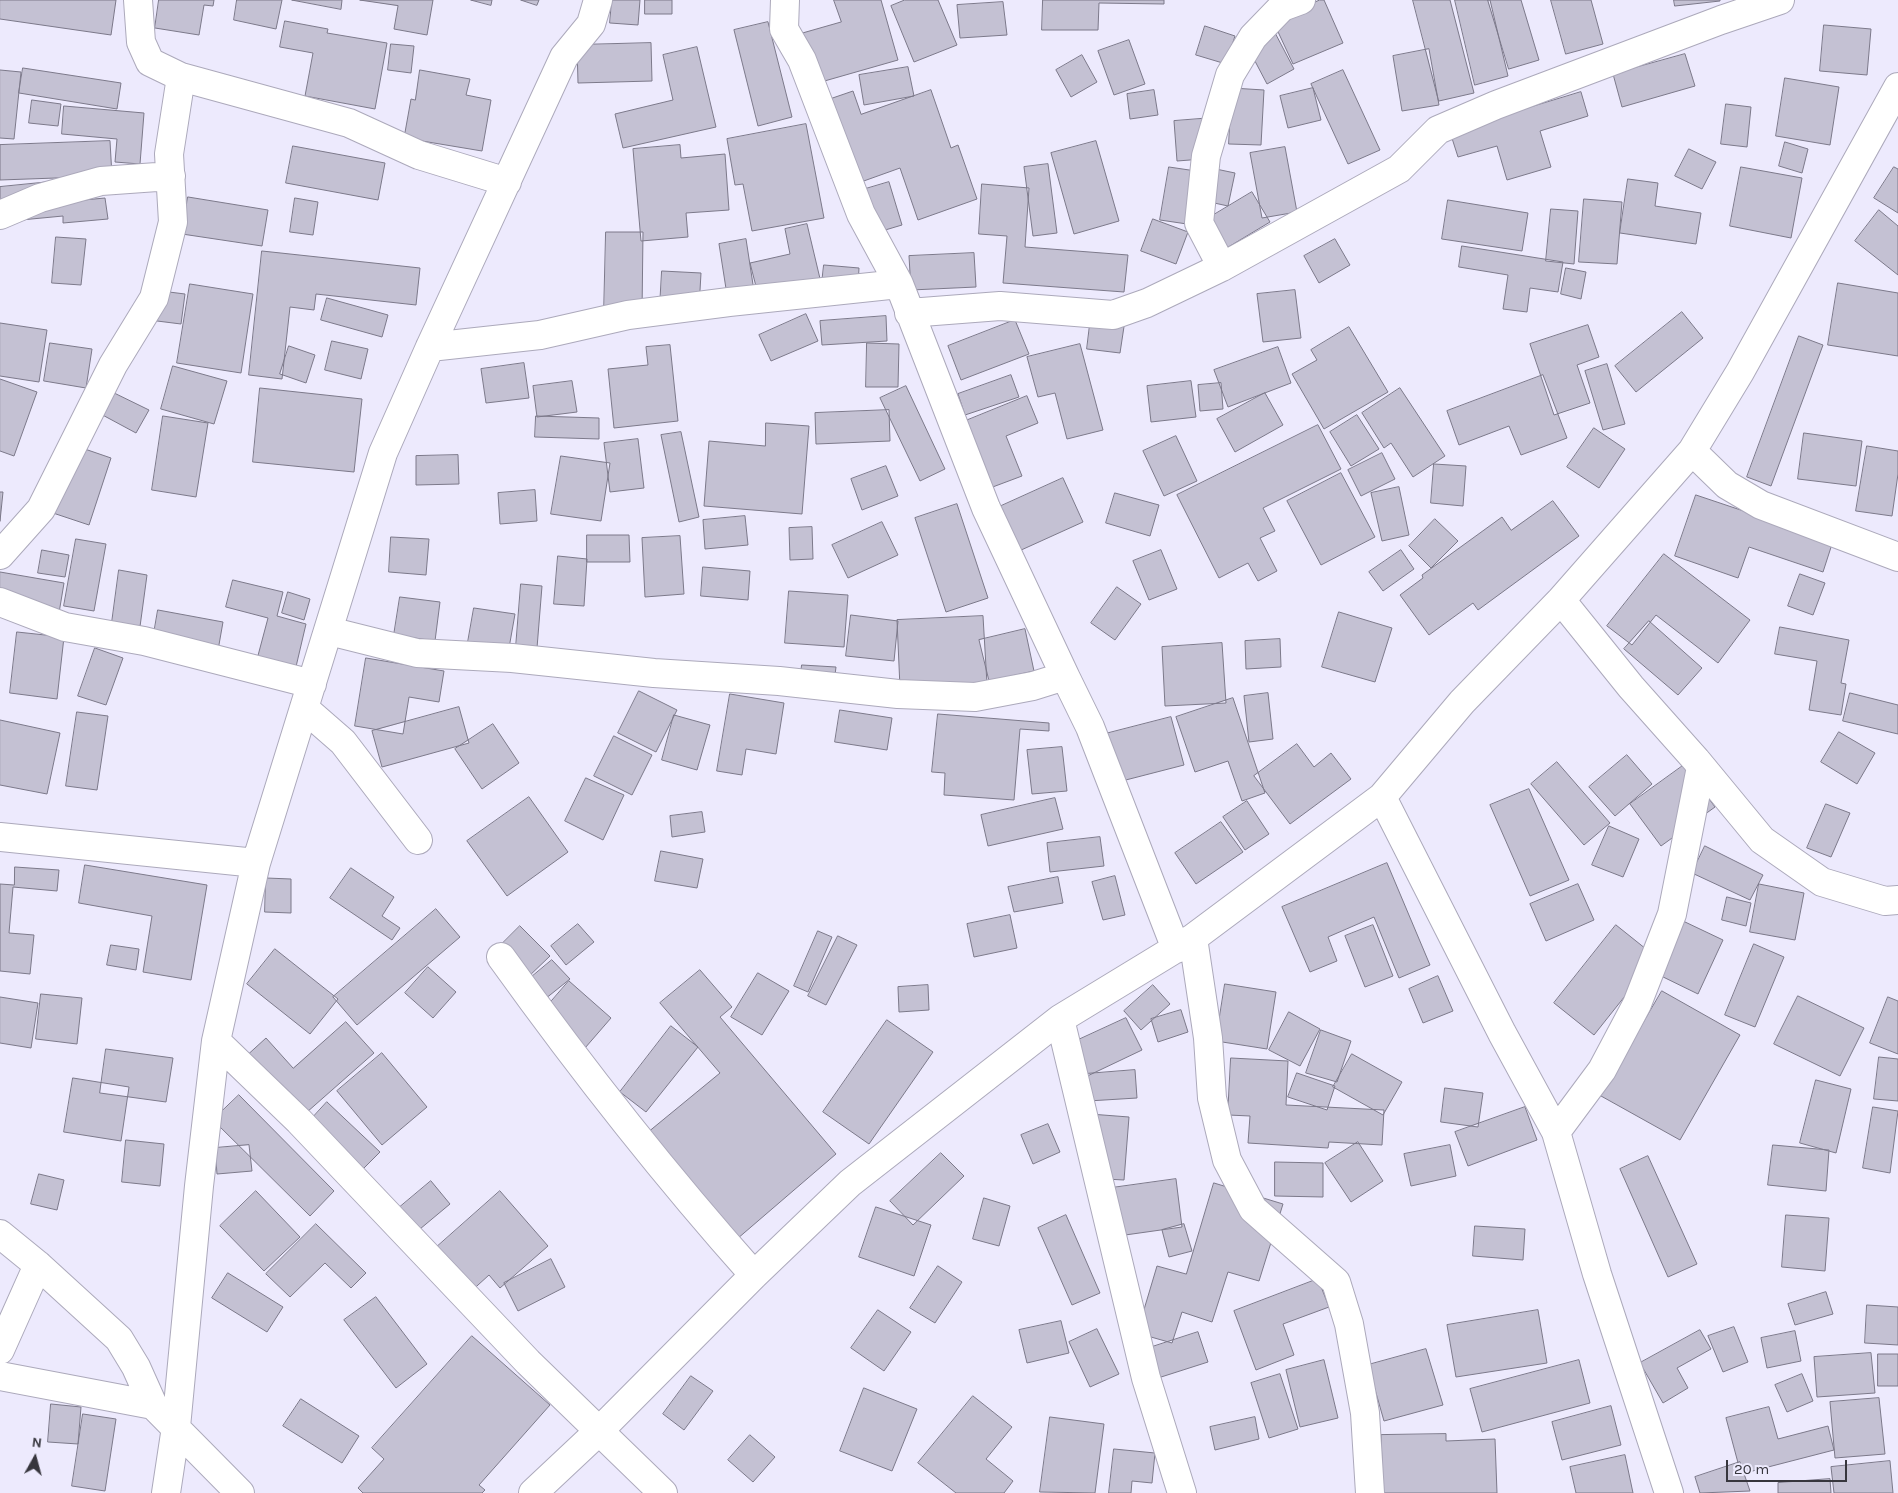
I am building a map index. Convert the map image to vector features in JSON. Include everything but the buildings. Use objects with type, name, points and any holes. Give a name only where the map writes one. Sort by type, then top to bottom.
[{"type":"street","points":[[138,0],[141,42],[150,62],[181,77],[349,123],[419,155],[507,182]]},
{"type":"street","points":[[166,1493],[176,1427],[199,1186],[216,1040],[256,863],[383,453],[564,57],[591,24],[598,0]]},
{"type":"street","points":[[785,0],[784,29],[802,60],[861,214],[899,284],[986,508],[1064,676],[1090,727],[1184,943],[1208,1038],[1212,1098],[1227,1160],[1253,1208],[1336,1282],[1349,1324],[1365,1413],[1370,1493]]},
{"type":"street","points":[[1222,267],[1199,223],[1206,156],[1230,75],[1253,37],[1282,7],[1301,0]]},
{"type":"street","points":[[909,313],[1000,306],[1113,315],[1147,303],[1222,267],[1399,169],[1438,130],[1496,105],[1720,20],[1780,0]]},
{"type":"street","points":[[0,555],[41,509],[113,365],[154,298],[173,222],[169,154],[181,77]]},
{"type":"street","points":[[532,1493],[599,1431],[754,1275],[850,1184],[1060,1018],[1184,943],[1382,798],[1462,702],[1560,600],[1692,451],[1740,372],[1898,86]]},
{"type":"street","points":[[0,215],[40,198],[101,181],[171,176]]},
{"type":"street","points":[[430,347],[540,335],[628,315],[899,284]]},
{"type":"street","points":[[1692,451],[1727,485],[1760,504],[1898,557]]},
{"type":"street","points":[[1560,600],[1631,687],[1762,840],[1822,882],[1885,900],[1898,900]]},
{"type":"street","points":[[0,602],[65,627],[144,641],[308,696],[418,840]]},
{"type":"street","points":[[329,631],[417,653],[512,658],[654,673],[779,681],[898,694],[975,696],[1033,686],[1064,676]]},
{"type":"street","points":[[1556,1132],[1602,1070],[1637,1004],[1672,914],[1701,767]]},
{"type":"street","points":[[1382,798],[1502,1033],[1556,1132],[1598,1274],[1669,1493]]},
{"type":"street","points":[[0,837],[256,863]]},
{"type":"street","points":[[501,957],[563,1044],[676,1187],[754,1275]]},
{"type":"street","points":[[1060,1018],[1146,1378],[1182,1493]]},
{"type":"street","points":[[216,1040],[299,1121],[528,1362],[663,1493]]},
{"type":"street","points":[[0,1234],[38,1265],[119,1339],[136,1367],[153,1405],[240,1493]]},
{"type":"street","points":[[0,1350],[38,1265]]},
{"type":"street","points":[[0,1376],[153,1405]]}]
